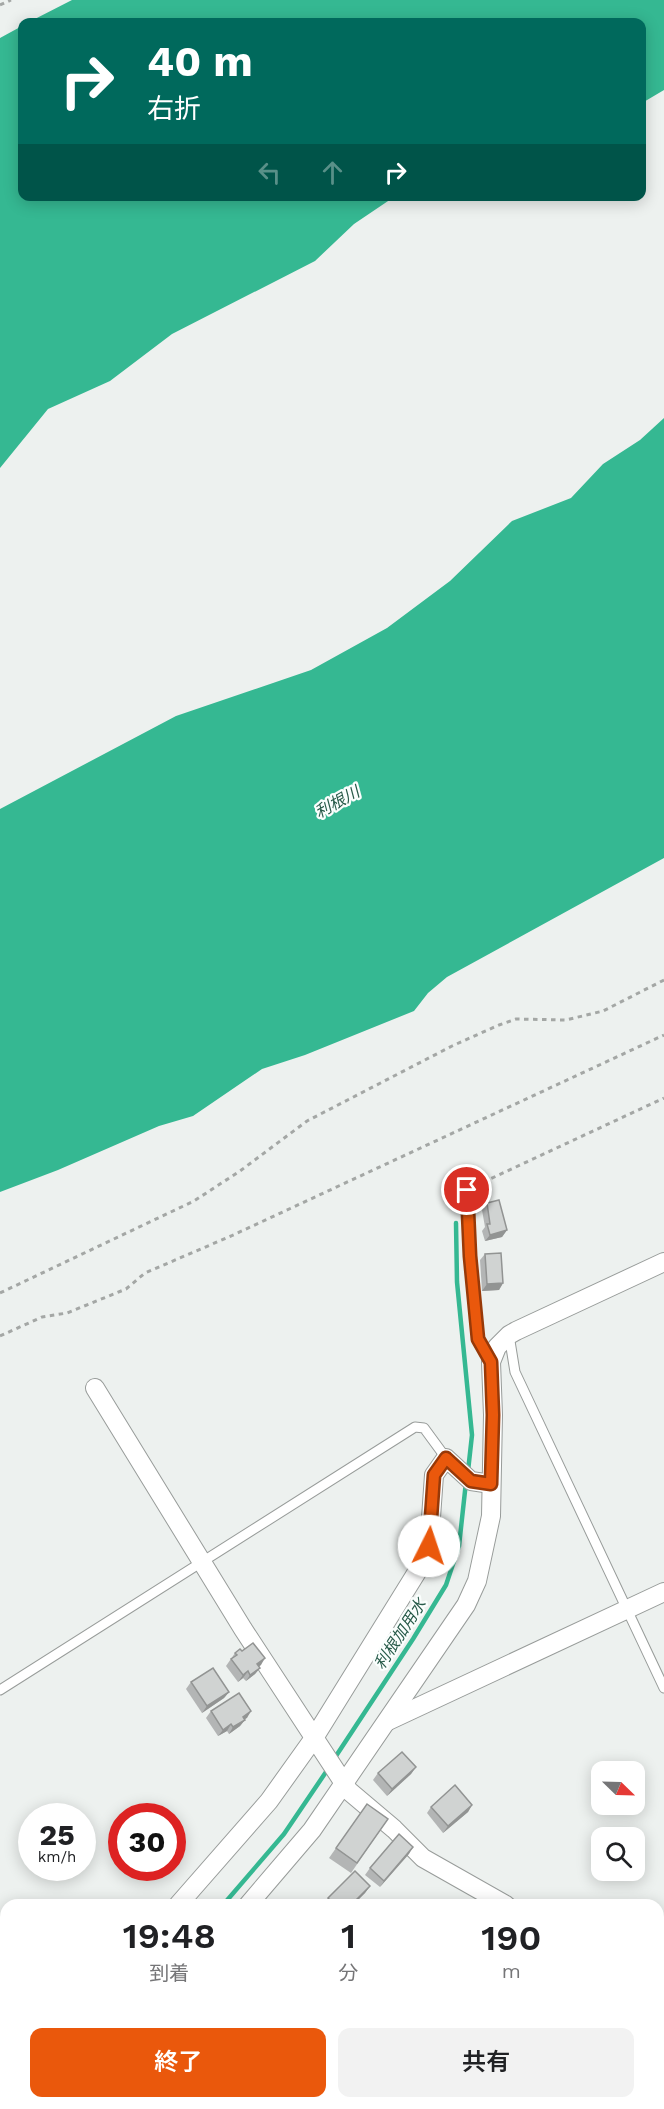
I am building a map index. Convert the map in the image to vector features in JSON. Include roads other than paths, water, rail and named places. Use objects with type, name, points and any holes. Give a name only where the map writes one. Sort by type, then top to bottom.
[{"type":"street","points":[[253,1899],[312,1830],[466,1605],[477,1581],[491,1516],[493,1415],[491,1362],[497,1347],[509,1335],[664,1262]]},
{"type":"street","points":[[95,1388],[243,1629],[349,1791],[394,1829],[423,1858],[495,1899]]},
{"type":"street","points":[[183,1899],[269,1801],[315,1738],[425,1558],[429,1546],[434,1475],[446,1458],[471,1481],[491,1484]]},
{"type":"street","points":[[386,1722],[664,1592]]},
{"type":"lane","points":[[467,1190],[470,1256],[478,1339],[491,1362]]},
{"type":"lane","points":[[509,1335],[515,1372],[664,1688]]},
{"type":"lane","points":[[0,1689],[415,1427],[424,1428],[446,1458]]},
{"type":"water","points":[[72,0],[664,0],[664,90],[646,101],[646,18],[37,18]]},
{"type":"water","points":[[18,28],[18,201],[388,201],[354,224],[315,261],[172,334],[110,381],[48,409],[0,468],[0,38]]},
{"type":"water","name":"利根川","points":[[664,418],[664,858],[447,977],[428,993],[414,1011],[305,1055],[262,1069],[193,1116],[159,1126],[58,1170],[0,1192],[0,809],[176,716],[311,670],[387,628],[450,581],[512,521],[571,498],[603,464],[640,440]]},
{"type":"waterway","name":"利根加用水","points":[[456,1223],[457,1282],[472,1435],[468,1471]]},
{"type":"waterway","name":"利根加用水","points":[[334,1759],[446,1585],[459,1546],[466,1482]]},
{"type":"waterway","name":"利根加用水","points":[[228,1899],[284,1834],[328,1769]]}]
